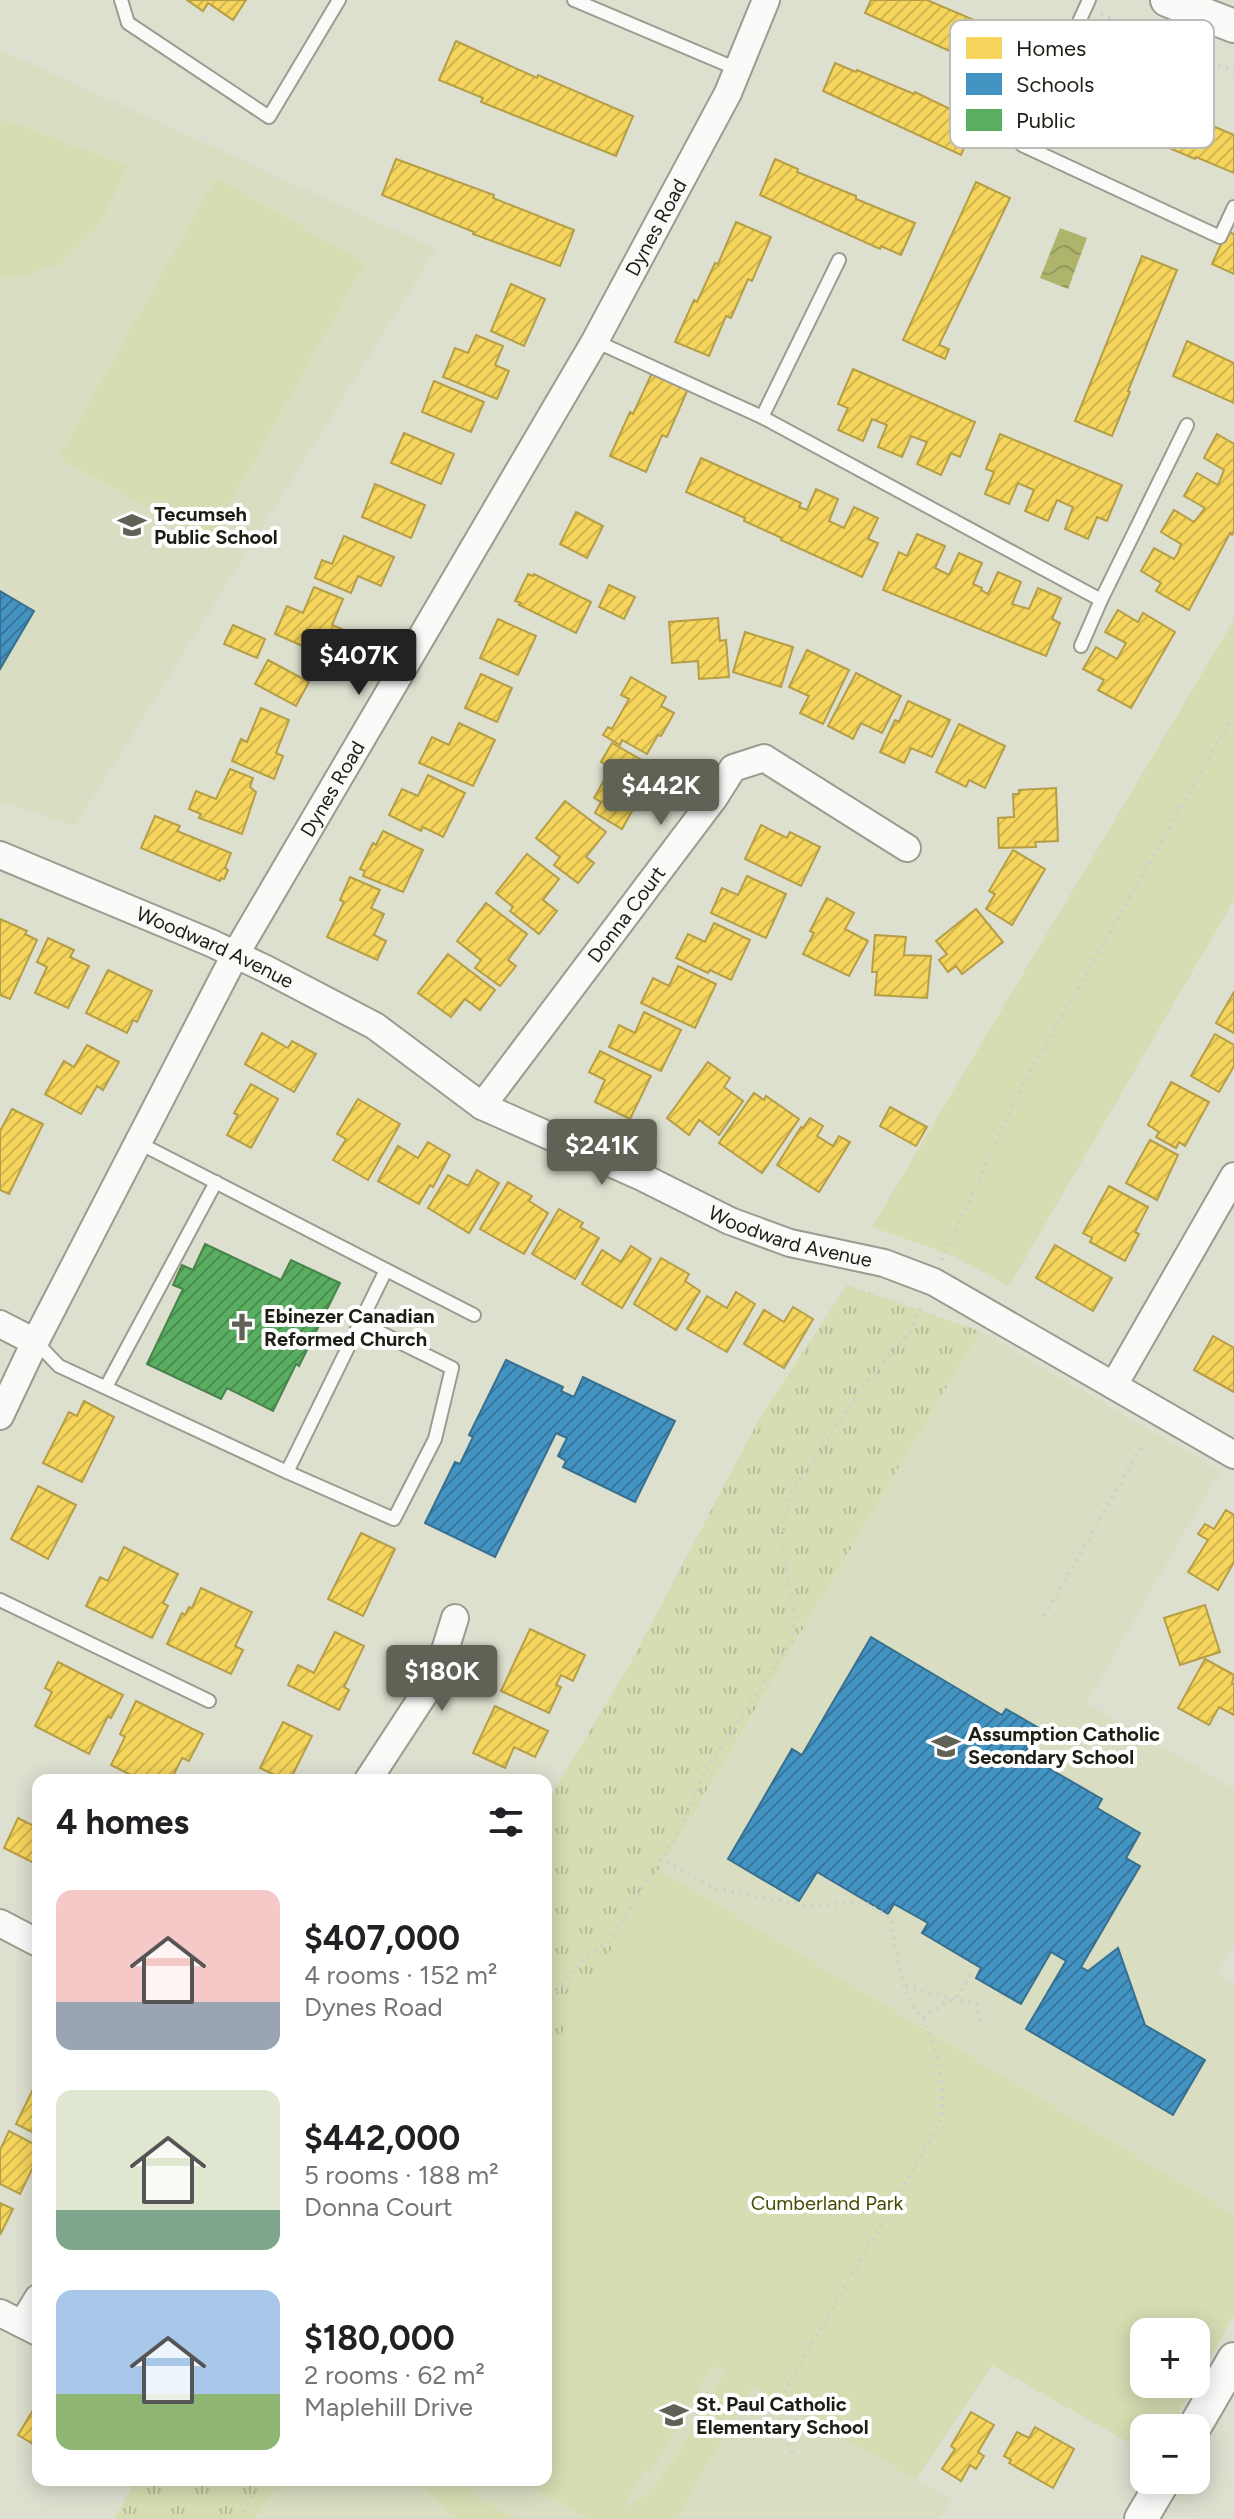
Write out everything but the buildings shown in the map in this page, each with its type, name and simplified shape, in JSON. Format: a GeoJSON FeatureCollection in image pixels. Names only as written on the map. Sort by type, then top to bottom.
{"type":"FeatureCollection","features":[{"type":"Feature","properties":{"kind":"street","name":"Dynes Road"},"geometry":{"type":"LineString","coordinates":[[0,1416],[35,1342],[235,955],[595,341],[728,93],[766,0]]}},
{"type":"Feature","properties":{"kind":"street"},"geometry":{"type":"LineString","coordinates":[[1167,0],[1234,26]]}},
{"type":"Feature","properties":{"kind":"street","name":"Donna Court"},"geometry":{"type":"LineString","coordinates":[[482,1106],[714,798],[733,768],[764,758],[907,848]]}},
{"type":"Feature","properties":{"kind":"street","name":"Woodward Avenue"},"geometry":{"type":"LineString","coordinates":[[0,855],[235,955],[375,1026],[482,1106],[642,1177],[730,1221],[790,1243],[884,1263],[934,1282],[1234,1455]]}},
{"type":"Feature","properties":{"kind":"street"},"geometry":{"type":"LineString","coordinates":[[1114,1385],[1234,1176]]}},
{"type":"Feature","properties":{"kind":"street"},"geometry":{"type":"LineString","coordinates":[[0,1324],[35,1342]]}},
{"type":"Feature","properties":{"kind":"street"},"geometry":{"type":"LineString","coordinates":[[372,1774],[438,1673],[455,1618]]}},
{"type":"Feature","properties":{"kind":"street"},"geometry":{"type":"LineString","coordinates":[[0,1923],[32,1940]]}},
{"type":"Feature","properties":{"kind":"street"},"geometry":{"type":"LineString","coordinates":[[20,2323],[32,2306]]}},
{"type":"Feature","properties":{"kind":"street"},"geometry":{"type":"LineString","coordinates":[[1202,2414],[1234,2359]]}},
{"type":"Feature","properties":{"kind":"street"},"geometry":{"type":"LineString","coordinates":[[1141,2519],[1156,2494]]}},
{"type":"Feature","properties":{"kind":"lane"},"geometry":{"type":"LineString","coordinates":[[121,0],[128,23],[269,117],[339,0]]}},
{"type":"Feature","properties":{"kind":"lane"},"geometry":{"type":"LineString","coordinates":[[574,0],[737,69]]}},
{"type":"Feature","properties":{"kind":"lane"},"geometry":{"type":"LineString","coordinates":[[1028,148],[1220,237],[1234,207]]}},
{"type":"Feature","properties":{"kind":"lane"},"geometry":{"type":"LineString","coordinates":[[762,417],[839,260]]}},
{"type":"Feature","properties":{"kind":"lane"},"geometry":{"type":"LineString","coordinates":[[595,341],[762,417],[1101,600]]}},
{"type":"Feature","properties":{"kind":"lane"},"geometry":{"type":"LineString","coordinates":[[1081,646],[1187,425]]}},
{"type":"Feature","properties":{"kind":"lane"},"geometry":{"type":"LineString","coordinates":[[139,1143],[474,1315]]}},
{"type":"Feature","properties":{"kind":"lane"},"geometry":{"type":"LineString","coordinates":[[106,1387],[216,1182]]}},
{"type":"Feature","properties":{"kind":"lane"},"geometry":{"type":"LineString","coordinates":[[287,1472],[386,1270]]}},
{"type":"Feature","properties":{"kind":"lane"},"geometry":{"type":"LineString","coordinates":[[35,1342],[59,1366],[394,1519],[435,1439],[452,1368],[359,1322]]}},
{"type":"Feature","properties":{"kind":"lane"},"geometry":{"type":"LineString","coordinates":[[0,1600],[209,1701]]}},
{"type":"Feature","properties":{"kind":"path"},"geometry":{"type":"LineString","coordinates":[[1088,4],[1122,20]]}},
{"type":"Feature","properties":{"kind":"path"},"geometry":{"type":"LineString","coordinates":[[1214,63],[1234,72]]}},
{"type":"Feature","properties":{"kind":"path"},"geometry":{"type":"LineString","coordinates":[[552,1997],[584,1959],[610,1940],[681,1827],[705,1772],[791,1642],[795,1620],[783,1548],[785,1514],[792,1491],[863,1387],[910,1332],[1019,1092],[1234,714]]}},
{"type":"Feature","properties":{"kind":"path"},"geometry":{"type":"LineString","coordinates":[[1044,1616],[1143,1444]]}},
{"type":"Feature","properties":{"kind":"path"},"geometry":{"type":"LineString","coordinates":[[660,1858],[713,1888],[803,1905],[865,1903],[891,1918],[904,1987],[922,2019],[936,2056],[943,2089],[940,2123],[780,2399],[780,2419],[793,2455]]}},
{"type":"Feature","properties":{"kind":"path"},"geometry":{"type":"LineString","coordinates":[[922,2019],[956,1998],[972,1972]]}},
{"type":"Feature","properties":{"kind":"path"},"geometry":{"type":"LineString","coordinates":[[904,1987],[977,2004],[980,2024]]}},
{"type":"Feature","properties":{"kind":"path"},"geometry":{"type":"LineString","coordinates":[[240,2519],[259,2486]]}},
{"type":"Feature","properties":{"kind":"shaded area","name":"Tecumseh Public School"},"geometry":{"type":"Polygon","coordinates":[[[0,50],[436,249],[75,826],[0,801],[0,50]]]}},
{"type":"Feature","properties":{"kind":"shaded area","name":"Assumption Catholic Secondary School"},"geometry":{"type":"Polygon","coordinates":[[[980,1331],[1220,1471],[1086,1703],[1234,1789],[1234,1944],[1217,1974],[1234,1984],[1234,2215],[658,1869],[980,1331]]]}},
{"type":"Feature","properties":{"kind":"shaded area","name":"St. Paul Catholic Elementary School"},"geometry":{"type":"Polygon","coordinates":[[[552,2262],[721,2369],[951,2498],[940,2519],[253,2519],[278,2486],[552,2486],[552,2262]]]}},
{"type":"Feature","properties":{"kind":"green space"},"geometry":{"type":"Polygon","coordinates":[[[0,118],[128,166],[99,226],[61,263],[21,277],[0,278],[0,118]]]}},
{"type":"Feature","properties":{"kind":"green space"},"geometry":{"type":"Polygon","coordinates":[[[216,178],[365,263],[208,542],[59,457],[216,178]]]}},
{"type":"Feature","properties":{"kind":"green space"},"geometry":{"type":"Polygon","coordinates":[[[1234,620],[1234,900],[1009,1286],[954,1256],[872,1227],[1234,620]]]}},
{"type":"Feature","properties":{"kind":"green space"},"geometry":{"type":"Polygon","coordinates":[[[847,1285],[980,1331],[552,2050],[552,1794],[629,1666],[762,1414],[847,1285]]]}},
{"type":"Feature","properties":{"kind":"green space","name":"Cumberland Park"},"geometry":{"type":"Polygon","coordinates":[[[658,1869],[1234,2215],[1234,2315],[1210,2357],[1210,2318],[1130,2318],[1130,2398],[1187,2398],[1178,2414],[1130,2414],[1130,2443],[992,2365],[916,2479],[752,2387],[676,2519],[590,2519],[531,2486],[552,2486],[552,2050],[658,1869]],[[714,2365],[650,2473],[645,2470],[623,2509],[654,2486],[682,2449],[725,2372],[714,2365]]]}},
{"type":"Feature","properties":{"kind":"green space"},"geometry":{"type":"Polygon","coordinates":[[[133,2486],[278,2486],[253,2519],[114,2519],[133,2486]]]}},
{"type":"Feature","properties":{"kind":"green space"},"geometry":{"type":"Polygon","coordinates":[[[425,2486],[466,2486],[477,2498],[516,2519],[458,2519],[425,2486]]]}},
{"type":"Feature","properties":{"kind":"water"},"geometry":{"type":"Polygon","coordinates":[[[1060,228],[1087,238],[1068,289],[1040,278],[1060,228]]]}},
{"type":"Feature","properties":{"kind":"place","name":"Tecumseh Public School"},"geometry":{"type":"Point","coordinates":[132,525]}},
{"type":"Feature","properties":{"kind":"place","name":"Ebinezer Canadian Reformed Church"},"geometry":{"type":"Point","coordinates":[242,1327]}},
{"type":"Feature","properties":{"kind":"place","name":"Assumption Catholic Secondary School"},"geometry":{"type":"Point","coordinates":[946,1746]}},
{"type":"Feature","properties":{"kind":"place","name":"St. Paul Catholic Elementary School"},"geometry":{"type":"Point","coordinates":[674,2415]}}]}
